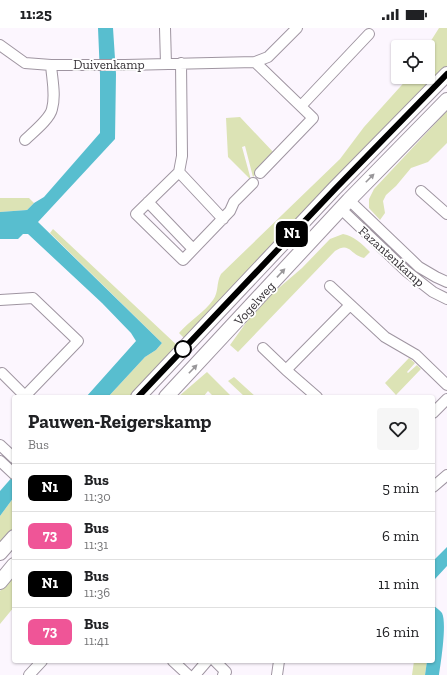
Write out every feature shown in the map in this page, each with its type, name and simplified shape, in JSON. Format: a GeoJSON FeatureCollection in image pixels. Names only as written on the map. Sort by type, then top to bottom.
{"type":"FeatureCollection","features":[{"type":"Feature","properties":{"kind":"street"},"geometry":{"type":"LineString","coordinates":[[165,28],[166,64]]}},
{"type":"Feature","properties":{"kind":"street","name":"Duivenkamp"},"geometry":{"type":"LineString","coordinates":[[0,46],[25,63],[51,65],[95,66],[255,62],[268,57],[297,28]]}},
{"type":"Feature","properties":{"kind":"street"},"geometry":{"type":"LineString","coordinates":[[301,106],[370,34]]}},
{"type":"Feature","properties":{"kind":"street"},"geometry":{"type":"LineString","coordinates":[[255,62],[313,118],[260,174]]}},
{"type":"Feature","properties":{"kind":"street"},"geometry":{"type":"LineString","coordinates":[[181,63],[182,156],[179,172],[136,214],[183,260],[230,211],[234,202],[253,183]]}},
{"type":"Feature","properties":{"kind":"street"},"geometry":{"type":"LineString","coordinates":[[25,140],[42,123],[52,110],[53,90],[51,65]]}},
{"type":"Feature","properties":{"kind":"street","name":"Vogelweg"},"geometry":{"type":"LineString","coordinates":[[140,395],[332,192],[447,74]]}},
{"type":"Feature","properties":{"kind":"street","name":"Vogelweg"},"geometry":{"type":"LineString","coordinates":[[168,395],[345,204],[447,100]]}},
{"type":"Feature","properties":{"kind":"street"},"geometry":{"type":"LineString","coordinates":[[179,172],[223,218]]}},
{"type":"Feature","properties":{"kind":"street"},"geometry":{"type":"LineString","coordinates":[[421,191],[447,214]]}},
{"type":"Feature","properties":{"kind":"street"},"geometry":{"type":"LineString","coordinates":[[332,192],[345,204]]}},
{"type":"Feature","properties":{"kind":"street"},"geometry":{"type":"LineString","coordinates":[[148,202],[193,249]]}},
{"type":"Feature","properties":{"kind":"street","name":"Fazantenkamp"},"geometry":{"type":"LineString","coordinates":[[345,204],[419,267],[447,282]]}},
{"type":"Feature","properties":{"kind":"street","name":"Fazantenkamp"},"geometry":{"type":"LineString","coordinates":[[345,204],[406,272],[433,292],[447,299]]}},
{"type":"Feature","properties":{"kind":"street"},"geometry":{"type":"LineString","coordinates":[[330,286],[385,337],[416,356],[447,385]]}},
{"type":"Feature","properties":{"kind":"street"},"geometry":{"type":"LineString","coordinates":[[0,300],[32,298],[78,341],[26,395]]}},
{"type":"Feature","properties":{"kind":"street"},"geometry":{"type":"LineString","coordinates":[[286,370],[350,305]]}},
{"type":"Feature","properties":{"kind":"street"},"geometry":{"type":"LineString","coordinates":[[264,348],[315,395]]}},
{"type":"Feature","properties":{"kind":"street"},"geometry":{"type":"LineString","coordinates":[[2,373],[24,395]]}},
{"type":"Feature","properties":{"kind":"street"},"geometry":{"type":"LineString","coordinates":[[435,411],[447,399]]}},
{"type":"Feature","properties":{"kind":"street"},"geometry":{"type":"LineString","coordinates":[[0,445],[12,456]]}},
{"type":"Feature","properties":{"kind":"street"},"geometry":{"type":"LineString","coordinates":[[435,485],[447,475]]}},
{"type":"Feature","properties":{"kind":"street"},"geometry":{"type":"LineString","coordinates":[[0,553],[12,539]]}},
{"type":"Feature","properties":{"kind":"street"},"geometry":{"type":"LineString","coordinates":[[0,582],[12,567]]}},
{"type":"Feature","properties":{"kind":"street"},"geometry":{"type":"LineString","coordinates":[[31,674],[40,663]]}},
{"type":"Feature","properties":{"kind":"street"},"geometry":{"type":"LineString","coordinates":[[175,663],[188,675]]}},
{"type":"Feature","properties":{"kind":"street"},"geometry":{"type":"LineString","coordinates":[[195,675],[205,663]]}},
{"type":"Feature","properties":{"kind":"street"},"geometry":{"type":"LineString","coordinates":[[217,663],[226,672],[222,675]]}},
{"type":"Feature","properties":{"kind":"street"},"geometry":{"type":"LineString","coordinates":[[277,675],[279,663]]}},
{"type":"Feature","properties":{"kind":"green space"},"geometry":{"type":"Polygon","coordinates":[[[439,28],[447,28],[447,66],[435,79],[435,40],[431,40],[439,28]]]}},
{"type":"Feature","properties":{"kind":"green space"},"geometry":{"type":"Polygon","coordinates":[[[403,84],[430,84],[187,341],[179,333],[187,324],[206,309],[213,300],[221,274],[340,159],[364,127],[403,84]]]}},
{"type":"Feature","properties":{"kind":"green space"},"geometry":{"type":"Polygon","coordinates":[[[447,111],[447,143],[428,162],[411,168],[396,186],[386,195],[383,201],[385,213],[380,220],[369,208],[369,199],[374,189],[447,111]]]}},
{"type":"Feature","properties":{"kind":"green space"},"geometry":{"type":"Polygon","coordinates":[[[240,117],[275,154],[253,177],[245,146],[242,147],[251,180],[228,157],[226,118],[240,117]]]}},
{"type":"Feature","properties":{"kind":"green space"},"geometry":{"type":"Polygon","coordinates":[[[0,198],[29,198],[34,203],[27,210],[0,212],[0,198]]]}},
{"type":"Feature","properties":{"kind":"green space"},"geometry":{"type":"Polygon","coordinates":[[[53,229],[180,348],[133,395],[110,395],[145,357],[156,350],[162,343],[50,233],[53,229]]]}},
{"type":"Feature","properties":{"kind":"green space"},"geometry":{"type":"Polygon","coordinates":[[[343,234],[354,238],[370,252],[364,258],[344,247],[335,251],[238,352],[230,345],[248,320],[274,292],[302,268],[330,239],[343,234]]]}},
{"type":"Feature","properties":{"kind":"green space"},"geometry":{"type":"Polygon","coordinates":[[[409,358],[415,363],[407,372],[408,373],[417,365],[421,369],[396,395],[385,383],[409,358]]]}},
{"type":"Feature","properties":{"kind":"green space"},"geometry":{"type":"Polygon","coordinates":[[[207,372],[230,395],[212,395],[208,391],[205,395],[180,395],[207,372]]]}},
{"type":"Feature","properties":{"kind":"green space"},"geometry":{"type":"Polygon","coordinates":[[[234,377],[254,395],[243,395],[228,381],[234,377]]]}},
{"type":"Feature","properties":{"kind":"green space"},"geometry":{"type":"Polygon","coordinates":[[[12,500],[12,531],[0,546],[0,516],[12,500]]]}},
{"type":"Feature","properties":{"kind":"green space"},"geometry":{"type":"Polygon","coordinates":[[[12,576],[12,609],[0,624],[0,591],[12,576]]]}},
{"type":"Feature","properties":{"kind":"green space"},"geometry":{"type":"Polygon","coordinates":[[[414,663],[427,663],[425,675],[412,675],[414,663]]]}},
{"type":"Feature","properties":{"kind":"water"},"geometry":{"type":"Polygon","coordinates":[[[98,28],[113,28],[116,74],[115,139],[38,222],[162,343],[156,350],[145,357],[110,395],[88,395],[136,341],[131,333],[102,303],[28,234],[23,234],[18,239],[0,239],[0,212],[27,210],[34,203],[44,197],[100,133],[98,28]]]}},
{"type":"Feature","properties":{"kind":"water"},"geometry":{"type":"Polygon","coordinates":[[[12,477],[12,500],[0,516],[0,491],[12,477]]]}},
{"type":"Feature","properties":{"kind":"water"},"geometry":{"type":"Polygon","coordinates":[[[447,547],[447,566],[435,579],[435,559],[447,547]]]}},
{"type":"Feature","properties":{"kind":"water"},"geometry":{"type":"Polygon","coordinates":[[[435,607],[442,613],[444,625],[439,675],[425,675],[427,663],[435,663],[435,607]]]}},
{"type":"Feature","properties":{"kind":"bus line","name":"N1"},"geometry":{"type":"LineString","coordinates":[[140,395],[336,188],[447,74]]}}]}
